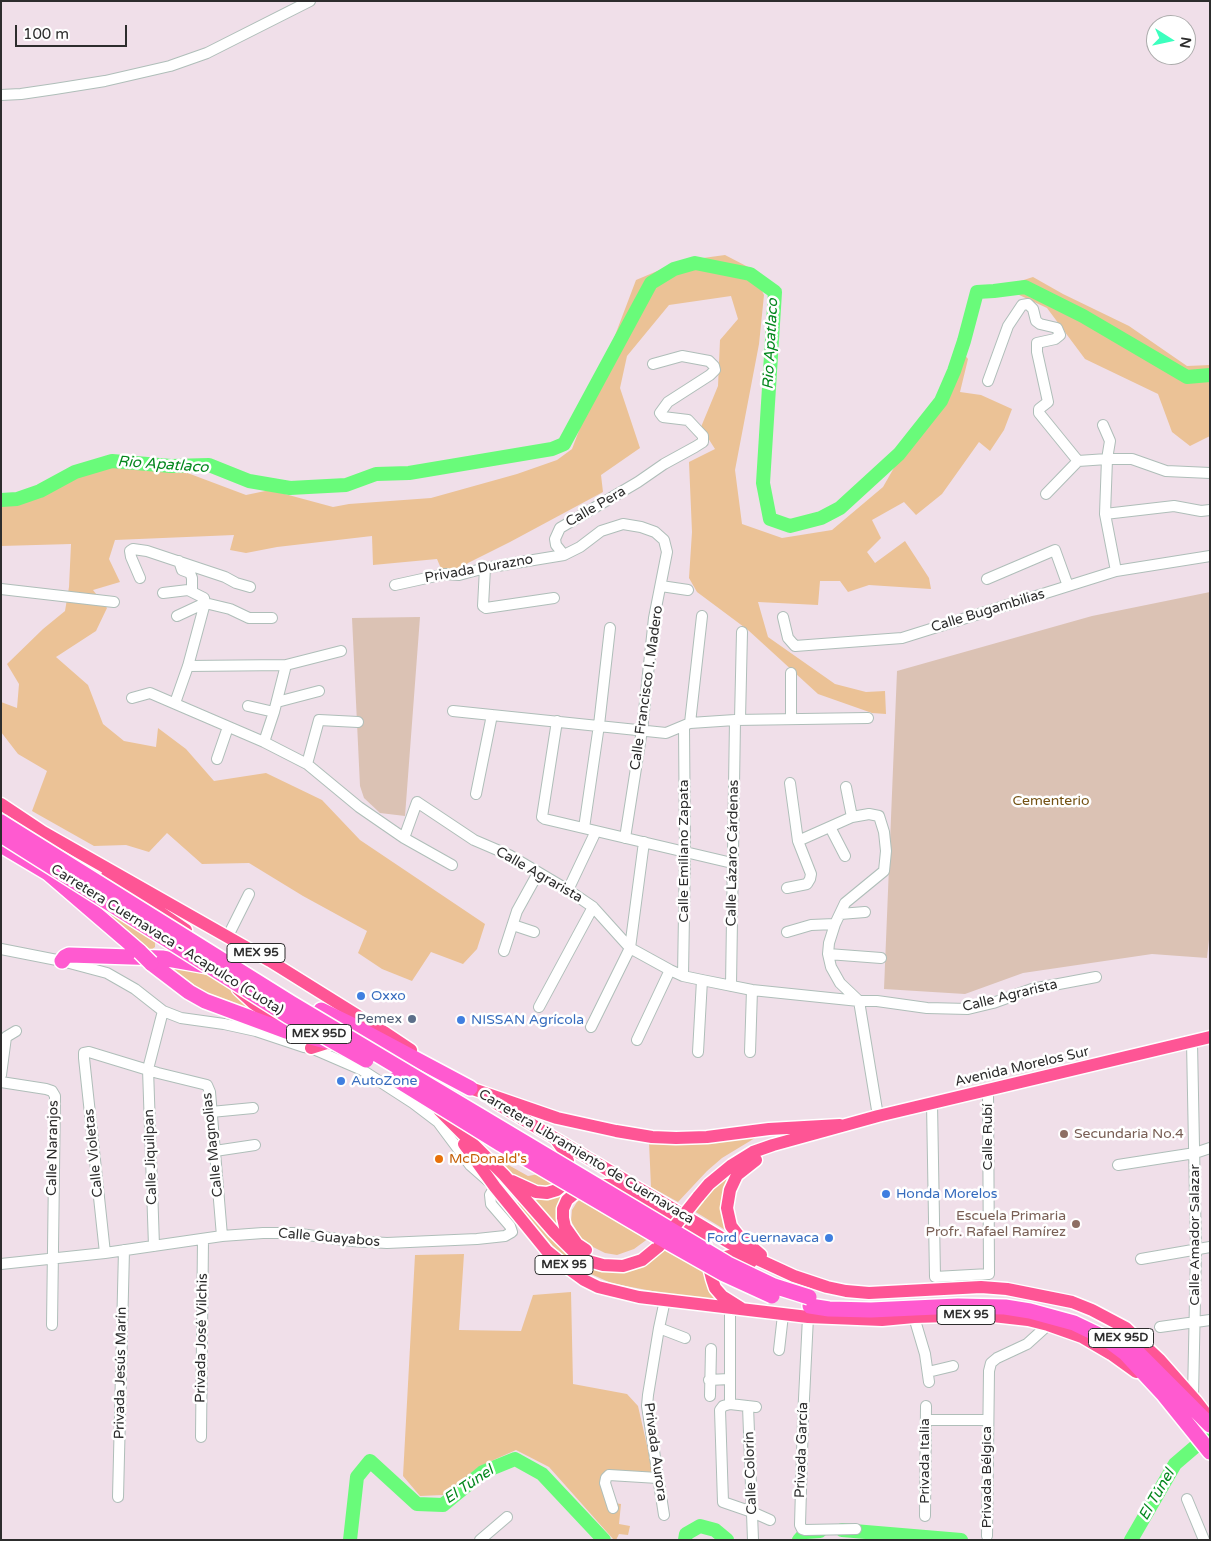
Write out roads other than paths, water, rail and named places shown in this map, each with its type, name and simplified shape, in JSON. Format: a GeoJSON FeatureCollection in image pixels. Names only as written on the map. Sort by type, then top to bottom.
{"type":"FeatureCollection","features":[{"type":"Feature","properties":{"kind":"highway"},"geometry":{"type":"LineString","coordinates":[[1,815],[46,844],[115,903],[166,939],[215,968],[162,958],[69,954],[62,961]]}},
{"type":"Feature","properties":{"kind":"highway","name":"Carretera Cuernavaca - Acapulco (Cuota)"},"geometry":{"type":"LineString","coordinates":[[1,822],[291,1003],[728,1264],[774,1286],[796,1294],[854,1306],[890,1310],[982,1305],[1013,1308],[1054,1317],[1087,1329],[1113,1344],[1135,1363],[1164,1395]]}},
{"type":"Feature","properties":{"kind":"highway","name":"Carretera Cuernavaca - Acapulco (Cuota)"},"geometry":{"type":"LineString","coordinates":[[1,836],[288,1016],[377,1067],[501,1144],[744,1284],[790,1301],[829,1309],[890,1302],[983,1296],[1008,1297],[1070,1311],[1122,1338],[1153,1366],[1210,1426]]}},
{"type":"Feature","properties":{"kind":"highway"},"geometry":{"type":"LineString","coordinates":[[1,845],[48,874],[151,963],[189,992],[205,1001],[286,1031],[330,1042]]}},
{"type":"Feature","properties":{"kind":"highway"},"geometry":{"type":"LineString","coordinates":[[321,1010],[470,1088]]}},
{"type":"Feature","properties":{"kind":"highway","name":"Carretera Libramiento de Cuernavaca"},"geometry":{"type":"LineString","coordinates":[[1164,1395],[1191,1406],[1210,1452]]}},
{"type":"Feature","properties":{"kind":"main road","name":"MEX 95"},"geometry":{"type":"LineString","coordinates":[[1,804],[189,932],[252,1003],[276,1017],[330,1042],[391,1067],[419,1088],[504,1175],[554,1232],[585,1260],[603,1265],[623,1266],[642,1260],[656,1244]]}},
{"type":"Feature","properties":{"kind":"main road","name":"MEX 95"},"geometry":{"type":"LineString","coordinates":[[36,828],[228,936],[336,1001],[470,1088],[557,1118],[652,1137],[707,1137],[769,1129],[840,1125]]}},
{"type":"Feature","properties":{"kind":"main road","name":"Avenida Morelos Sur"},"geometry":{"type":"LineString","coordinates":[[840,1125],[1210,1038]]}},
{"type":"Feature","properties":{"kind":"main road"},"geometry":{"type":"LineString","coordinates":[[311,1048],[330,1042]]}},
{"type":"Feature","properties":{"kind":"main road","name":"Carretera Libramiento de Cuernavaca"},"geometry":{"type":"LineString","coordinates":[[470,1088],[754,1258],[794,1276],[827,1287],[869,1293],[981,1287],[1007,1289],[1072,1302],[1109,1318],[1126,1328],[1159,1359],[1191,1406],[1210,1419]]}},
{"type":"Feature","properties":{"kind":"main road","name":"Carretera Libramiento de Cuernavaca"},"geometry":{"type":"LineString","coordinates":[[444,1115],[495,1187],[547,1251],[568,1270],[584,1280],[613,1292],[730,1309],[808,1317],[882,1320],[984,1315],[1028,1320],[1082,1337],[1112,1354],[1164,1395]]}},
{"type":"Feature","properties":{"kind":"main road","name":"MEX 95"},"geometry":{"type":"LineString","coordinates":[[695,1195],[749,1155],[773,1145],[810,1136],[840,1125]]}},
{"type":"Feature","properties":{"kind":"main road"},"geometry":{"type":"LineString","coordinates":[[747,1311],[722,1296],[715,1288],[706,1255],[706,1247],[699,1234],[630,1194],[610,1186],[591,1185],[580,1189],[567,1200],[563,1209],[565,1226],[577,1244],[597,1257],[616,1260],[624,1258],[656,1244],[695,1195],[714,1170],[748,1146],[795,1128]]}},
{"type":"Feature","properties":{"kind":"main road"},"geometry":{"type":"LineString","coordinates":[[776,1268],[738,1235],[731,1226],[727,1208],[730,1190],[736,1174],[752,1162],[770,1152],[810,1136]]}},
{"type":"Feature","properties":{"kind":"main road"},"geometry":{"type":"LineString","coordinates":[[504,1175],[525,1188],[536,1192],[547,1193],[557,1190],[563,1185],[569,1169],[564,1150],[554,1137]]}},
{"type":"Feature","properties":{"kind":"main road"},"geometry":{"type":"LineString","coordinates":[[712,1279],[716,1264],[722,1258],[729,1256],[794,1276]]}},
{"type":"Feature","properties":{"kind":"street"},"geometry":{"type":"LineString","coordinates":[[1,94],[21,94],[89,84],[170,66],[207,54],[310,1]]}},
{"type":"Feature","properties":{"kind":"street"},"geometry":{"type":"LineString","coordinates":[[988,381],[1008,326],[1022,305],[1028,304],[1033,310],[1036,321],[1040,324],[1057,328],[1060,335],[1055,339],[1038,343],[1037,352],[1048,402],[1039,409],[1039,413],[1078,461]]}},
{"type":"Feature","properties":{"kind":"street","name":"Calle Pera"},"geometry":{"type":"LineString","coordinates":[[653,364],[682,356],[710,361],[714,366],[716,370],[668,402],[660,413],[663,417],[688,420],[703,436],[703,442],[560,528],[556,545],[564,555],[580,548],[600,531],[623,524],[655,532],[664,540]]}},
{"type":"Feature","properties":{"kind":"street"},"geometry":{"type":"LineString","coordinates":[[1103,425],[1110,441],[1107,459],[1105,514],[1116,571]]}},
{"type":"Feature","properties":{"kind":"street"},"geometry":{"type":"LineString","coordinates":[[1048,492],[1078,461],[1132,459],[1166,471],[1210,473]]}},
{"type":"Feature","properties":{"kind":"street"},"geometry":{"type":"LineString","coordinates":[[1105,514],[1174,506],[1201,511],[1210,510]]}},
{"type":"Feature","properties":{"kind":"street","name":"Calle Francisco I. Madero"},"geometry":{"type":"LineString","coordinates":[[626,838],[642,730],[654,618],[662,586],[667,552],[664,540]]}},
{"type":"Feature","properties":{"kind":"street"},"geometry":{"type":"LineString","coordinates":[[140,578],[131,557],[130,551],[133,549],[147,550],[225,576],[236,583],[250,587]]}},
{"type":"Feature","properties":{"kind":"street"},"geometry":{"type":"LineString","coordinates":[[987,578],[1055,550],[1068,586]]}},
{"type":"Feature","properties":{"kind":"street","name":"Privada Durazno"},"geometry":{"type":"LineString","coordinates":[[395,585],[444,574],[459,575],[484,568],[564,555]]}},
{"type":"Feature","properties":{"kind":"street","name":"Calle Bugambilias"},"geometry":{"type":"LineString","coordinates":[[783,618],[788,638],[795,646],[902,638],[1116,571],[1210,556]]}},
{"type":"Feature","properties":{"kind":"street"},"geometry":{"type":"LineString","coordinates":[[179,561],[182,570],[190,573],[192,592]]}},
{"type":"Feature","properties":{"kind":"street"},"geometry":{"type":"LineString","coordinates":[[484,568],[483,606],[486,608],[554,598]]}},
{"type":"Feature","properties":{"kind":"street"},"geometry":{"type":"LineString","coordinates":[[662,586],[688,590]]}},
{"type":"Feature","properties":{"kind":"street"},"geometry":{"type":"LineString","coordinates":[[1,589],[114,602]]}},
{"type":"Feature","properties":{"kind":"street"},"geometry":{"type":"LineString","coordinates":[[163,593],[188,590],[205,600],[249,618],[272,618]]}},
{"type":"Feature","properties":{"kind":"street"},"geometry":{"type":"LineString","coordinates":[[177,616],[205,600]]}},
{"type":"Feature","properties":{"kind":"street"},"geometry":{"type":"LineString","coordinates":[[175,703],[188,666],[205,600]]}},
{"type":"Feature","properties":{"kind":"street","name":"Calle Emiliano Zapata"},"geometry":{"type":"LineString","coordinates":[[683,976],[687,725],[702,616]]}},
{"type":"Feature","properties":{"kind":"street"},"geometry":{"type":"LineString","coordinates":[[584,828],[599,726],[610,628]]}},
{"type":"Feature","properties":{"kind":"street","name":"Calle Lázaro Cárdenas"},"geometry":{"type":"LineString","coordinates":[[731,986],[732,863],[742,632]]}},
{"type":"Feature","properties":{"kind":"street"},"geometry":{"type":"LineString","coordinates":[[188,666],[286,665],[341,651]]}},
{"type":"Feature","properties":{"kind":"street"},"geometry":{"type":"LineString","coordinates":[[264,742],[277,702],[286,665]]}},
{"type":"Feature","properties":{"kind":"street"},"geometry":{"type":"LineString","coordinates":[[791,674],[791,720]]}},
{"type":"Feature","properties":{"kind":"street"},"geometry":{"type":"LineString","coordinates":[[277,702],[319,690]]}},
{"type":"Feature","properties":{"kind":"street"},"geometry":{"type":"LineString","coordinates":[[132,698],[150,693],[264,742],[307,764],[359,807],[404,838],[452,865]]}},
{"type":"Feature","properties":{"kind":"street"},"geometry":{"type":"LineString","coordinates":[[248,706],[274,712]]}},
{"type":"Feature","properties":{"kind":"street"},"geometry":{"type":"LineString","coordinates":[[453,711],[666,733],[687,725],[737,720],[868,718]]}},
{"type":"Feature","properties":{"kind":"street"},"geometry":{"type":"LineString","coordinates":[[476,794],[492,714]]}},
{"type":"Feature","properties":{"kind":"street"},"geometry":{"type":"LineString","coordinates":[[307,764],[319,720],[358,722]]}},
{"type":"Feature","properties":{"kind":"street"},"geometry":{"type":"LineString","coordinates":[[557,721],[542,817],[732,863]]}},
{"type":"Feature","properties":{"kind":"street"},"geometry":{"type":"LineString","coordinates":[[217,759],[228,727]]}},
{"type":"Feature","properties":{"kind":"street"},"geometry":{"type":"LineString","coordinates":[[787,888],[807,884],[811,874],[798,841],[790,783]]}},
{"type":"Feature","properties":{"kind":"street"},"geometry":{"type":"LineString","coordinates":[[846,787],[852,817]]}},
{"type":"Feature","properties":{"kind":"street","name":"Calle Agrarista"},"geometry":{"type":"LineString","coordinates":[[404,838],[417,802],[474,840],[509,855],[593,907],[630,948],[683,976],[731,986],[752,990],[877,1001],[927,1008],[968,1009],[993,1003],[1032,989],[1096,977]]}},
{"type":"Feature","properties":{"kind":"street"},"geometry":{"type":"LineString","coordinates":[[798,841],[852,817],[869,814],[879,816],[884,832],[886,851],[884,870],[845,903],[834,924],[828,954],[830,967],[840,983],[859,1000],[878,1116]]}},
{"type":"Feature","properties":{"kind":"street"},"geometry":{"type":"LineString","coordinates":[[830,827],[845,856]]}},
{"type":"Feature","properties":{"kind":"street"},"geometry":{"type":"LineString","coordinates":[[568,890],[596,831]]}},
{"type":"Feature","properties":{"kind":"street"},"geometry":{"type":"LineString","coordinates":[[591,1027],[630,948],[644,842]]}},
{"type":"Feature","properties":{"kind":"street"},"geometry":{"type":"LineString","coordinates":[[504,951],[517,911],[538,872]]}},
{"type":"Feature","properties":{"kind":"street"},"geometry":{"type":"LineString","coordinates":[[228,936],[248,894]]}},
{"type":"Feature","properties":{"kind":"street"},"geometry":{"type":"LineString","coordinates":[[539,1007],[593,907]]}},
{"type":"Feature","properties":{"kind":"street"},"geometry":{"type":"LineString","coordinates":[[840,914],[865,912]]}},
{"type":"Feature","properties":{"kind":"street"},"geometry":{"type":"LineString","coordinates":[[786,932],[811,925],[834,924]]}},
{"type":"Feature","properties":{"kind":"street"},"geometry":{"type":"LineString","coordinates":[[513,925],[534,932]]}},
{"type":"Feature","properties":{"kind":"street"},"geometry":{"type":"LineString","coordinates":[[1,949],[91,968],[121,980],[163,1011],[181,1018],[256,1031],[311,1048],[362,1070],[438,1122],[470,1165],[495,1187]]}},
{"type":"Feature","properties":{"kind":"street"},"geometry":{"type":"LineString","coordinates":[[828,954],[881,958]]}},
{"type":"Feature","properties":{"kind":"street"},"geometry":{"type":"LineString","coordinates":[[637,1040],[670,970]]}},
{"type":"Feature","properties":{"kind":"street"},"geometry":{"type":"LineString","coordinates":[[698,1052],[702,980]]}},
{"type":"Feature","properties":{"kind":"street"},"geometry":{"type":"LineString","coordinates":[[750,1052],[752,990]]}},
{"type":"Feature","properties":{"kind":"street","name":"Calle Jiquilpan"},"geometry":{"type":"LineString","coordinates":[[154,1246],[148,1069],[163,1011]]}},
{"type":"Feature","properties":{"kind":"street"},"geometry":{"type":"LineString","coordinates":[[1,1075],[6,1038],[16,1031]]}},
{"type":"Feature","properties":{"kind":"street","name":"Calle Amador Salazar"},"geometry":{"type":"LineString","coordinates":[[1191,1406],[1196,1250],[1192,1042]]}},
{"type":"Feature","properties":{"kind":"street","name":"Calle Violetas"},"geometry":{"type":"LineString","coordinates":[[105,1253],[84,1053],[89,1052],[148,1069]]}},
{"type":"Feature","properties":{"kind":"street","name":"Calle Magnolias"},"geometry":{"type":"LineString","coordinates":[[148,1069],[207,1085],[222,1236]]}},
{"type":"Feature","properties":{"kind":"street","name":"Calle Naranjos"},"geometry":{"type":"LineString","coordinates":[[1,1082],[46,1089],[52,1091],[54,1096],[51,1258],[52,1325]]}},
{"type":"Feature","properties":{"kind":"street","name":"Calle Rubí"},"geometry":{"type":"LineString","coordinates":[[932,1103],[935,1277],[989,1274],[988,1090]]}},
{"type":"Feature","properties":{"kind":"street"},"geometry":{"type":"LineString","coordinates":[[211,1112],[253,1108]]}},
{"type":"Feature","properties":{"kind":"street"},"geometry":{"type":"LineString","coordinates":[[214,1151],[255,1145]]}},
{"type":"Feature","properties":{"kind":"street"},"geometry":{"type":"LineString","coordinates":[[1118,1165],[1195,1153],[1210,1148]]}},
{"type":"Feature","properties":{"kind":"street","name":"Calle Guayabos"},"geometry":{"type":"LineString","coordinates":[[1,1264],[105,1253],[222,1236],[293,1233],[352,1241],[387,1243],[505,1236],[512,1232],[510,1226],[491,1204],[490,1195],[495,1187]]}},
{"type":"Feature","properties":{"kind":"street","name":"Privada José Vilchis"},"geometry":{"type":"LineString","coordinates":[[201,1437],[203,1239]]}},
{"type":"Feature","properties":{"kind":"street"},"geometry":{"type":"LineString","coordinates":[[1141,1259],[1210,1248]]}},
{"type":"Feature","properties":{"kind":"street","name":"Privada Jesús Marín"},"geometry":{"type":"LineString","coordinates":[[118,1497],[124,1250]]}},
{"type":"Feature","properties":{"kind":"street","name":"Privada Aurora"},"geometry":{"type":"LineString","coordinates":[[664,1515],[648,1395],[665,1300]]}},
{"type":"Feature","properties":{"kind":"street"},"geometry":{"type":"LineString","coordinates":[[730,1309],[729,1379],[726,1405],[720,1410],[723,1502],[770,1520]]}},
{"type":"Feature","properties":{"kind":"street"},"geometry":{"type":"LineString","coordinates":[[779,1350],[783,1315]]}},
{"type":"Feature","properties":{"kind":"street","name":"Privada García"},"geometry":{"type":"LineString","coordinates":[[808,1317],[802,1419],[800,1525],[805,1530],[856,1529]]}},
{"type":"Feature","properties":{"kind":"street"},"geometry":{"type":"LineString","coordinates":[[914,1317],[921,1336],[929,1377],[953,1366]]}},
{"type":"Feature","properties":{"kind":"street"},"geometry":{"type":"LineString","coordinates":[[1160,1327],[1210,1320]]}},
{"type":"Feature","properties":{"kind":"street"},"geometry":{"type":"LineString","coordinates":[[988,1420],[990,1363],[996,1358],[1027,1344],[1048,1325]]}},
{"type":"Feature","properties":{"kind":"street"},"geometry":{"type":"LineString","coordinates":[[659,1328],[685,1338]]}},
{"type":"Feature","properties":{"kind":"street"},"geometry":{"type":"LineString","coordinates":[[710,1396],[711,1349]]}},
{"type":"Feature","properties":{"kind":"street"},"geometry":{"type":"LineString","coordinates":[[710,1380],[729,1379]]}},
{"type":"Feature","properties":{"kind":"street","name":"Calle Colorín"},"geometry":{"type":"LineString","coordinates":[[726,1405],[752,1407],[753,1540]]}},
{"type":"Feature","properties":{"kind":"street","name":"Privada Italia"},"geometry":{"type":"LineString","coordinates":[[925,1516],[926,1406]]}},
{"type":"Feature","properties":{"kind":"street","name":"Privada Bélgica"},"geometry":{"type":"LineString","coordinates":[[926,1420],[988,1420],[987,1536]]}},
{"type":"Feature","properties":{"kind":"street"},"geometry":{"type":"LineString","coordinates":[[613,1508],[605,1483],[606,1478],[610,1475],[658,1478]]}},
{"type":"Feature","properties":{"kind":"street"},"geometry":{"type":"LineString","coordinates":[[1187,1499],[1204,1540]]}},
{"type":"Feature","properties":{"kind":"street"},"geometry":{"type":"LineString","coordinates":[[480,1540],[492,1536],[507,1518]]}},
{"type":"Feature","properties":{"kind":"waterway","name":"Rio Apatlaco"},"geometry":{"type":"LineString","coordinates":[[1,500],[17,499],[40,491],[75,472],[112,461],[171,466],[209,465],[249,481],[290,488],[346,485],[376,474],[409,473],[552,449],[564,444],[651,283],[674,269],[695,263],[750,274],[775,292],[763,483],[770,519],[790,526],[821,518],[840,508],[899,454],[941,401],[964,341],[977,292],[1025,287],[1083,316],[1187,377],[1210,375]]}},
{"type":"Feature","properties":{"kind":"waterway","name":"El Túnel"},"geometry":{"type":"LineString","coordinates":[[1131,1540],[1175,1464],[1210,1434]]}},
{"type":"Feature","properties":{"kind":"waterway","name":"El Túnel"},"geometry":{"type":"LineString","coordinates":[[350,1540],[357,1477],[370,1461],[417,1504],[443,1505],[483,1472],[515,1459],[542,1474],[604,1540]]}},
{"type":"Feature","properties":{"kind":"waterway","name":"El Túnel"},"geometry":{"type":"LineString","coordinates":[[685,1540],[686,1534],[700,1526],[715,1530],[727,1540]]}},
{"type":"Feature","properties":{"kind":"waterway","name":"El Túnel"},"geometry":{"type":"LineString","coordinates":[[842,1530],[961,1540]]}},
{"type":"Feature","properties":{"kind":"waterway","name":"El Túnel"},"geometry":{"type":"LineString","coordinates":[[799,1540],[806,1532],[820,1531]]}},
{"type":"Feature","properties":{"kind":"place","name":"Oxxo"},"geometry":{"type":"Point","coordinates":[361,996]}},
{"type":"Feature","properties":{"kind":"place","name":"Pemex"},"geometry":{"type":"Point","coordinates":[412,1019]}},
{"type":"Feature","properties":{"kind":"place","name":"NISSAN Agrícola"},"geometry":{"type":"Point","coordinates":[461,1020]}},
{"type":"Feature","properties":{"kind":"place","name":"AutoZone"},"geometry":{"type":"Point","coordinates":[341,1081]}},
{"type":"Feature","properties":{"kind":"place","name":"Secundaria No.4"},"geometry":{"type":"Point","coordinates":[1064,1134]}},
{"type":"Feature","properties":{"kind":"place","name":"McDonald's"},"geometry":{"type":"Point","coordinates":[439,1159]}},
{"type":"Feature","properties":{"kind":"place","name":"Honda Morelos"},"geometry":{"type":"Point","coordinates":[886,1194]}},
{"type":"Feature","properties":{"kind":"place","name":"Escuela Primaria Profr. Rafael Ramírez"},"geometry":{"type":"Point","coordinates":[1076,1224]}},
{"type":"Feature","properties":{"kind":"place","name":"Ford Cuernavaca"},"geometry":{"type":"Point","coordinates":[829,1238]}},
{"type":"Feature","properties":{"kind":"park label","name":"Cementerio"},"geometry":{"type":"Point","coordinates":[1051,801]}}]}
